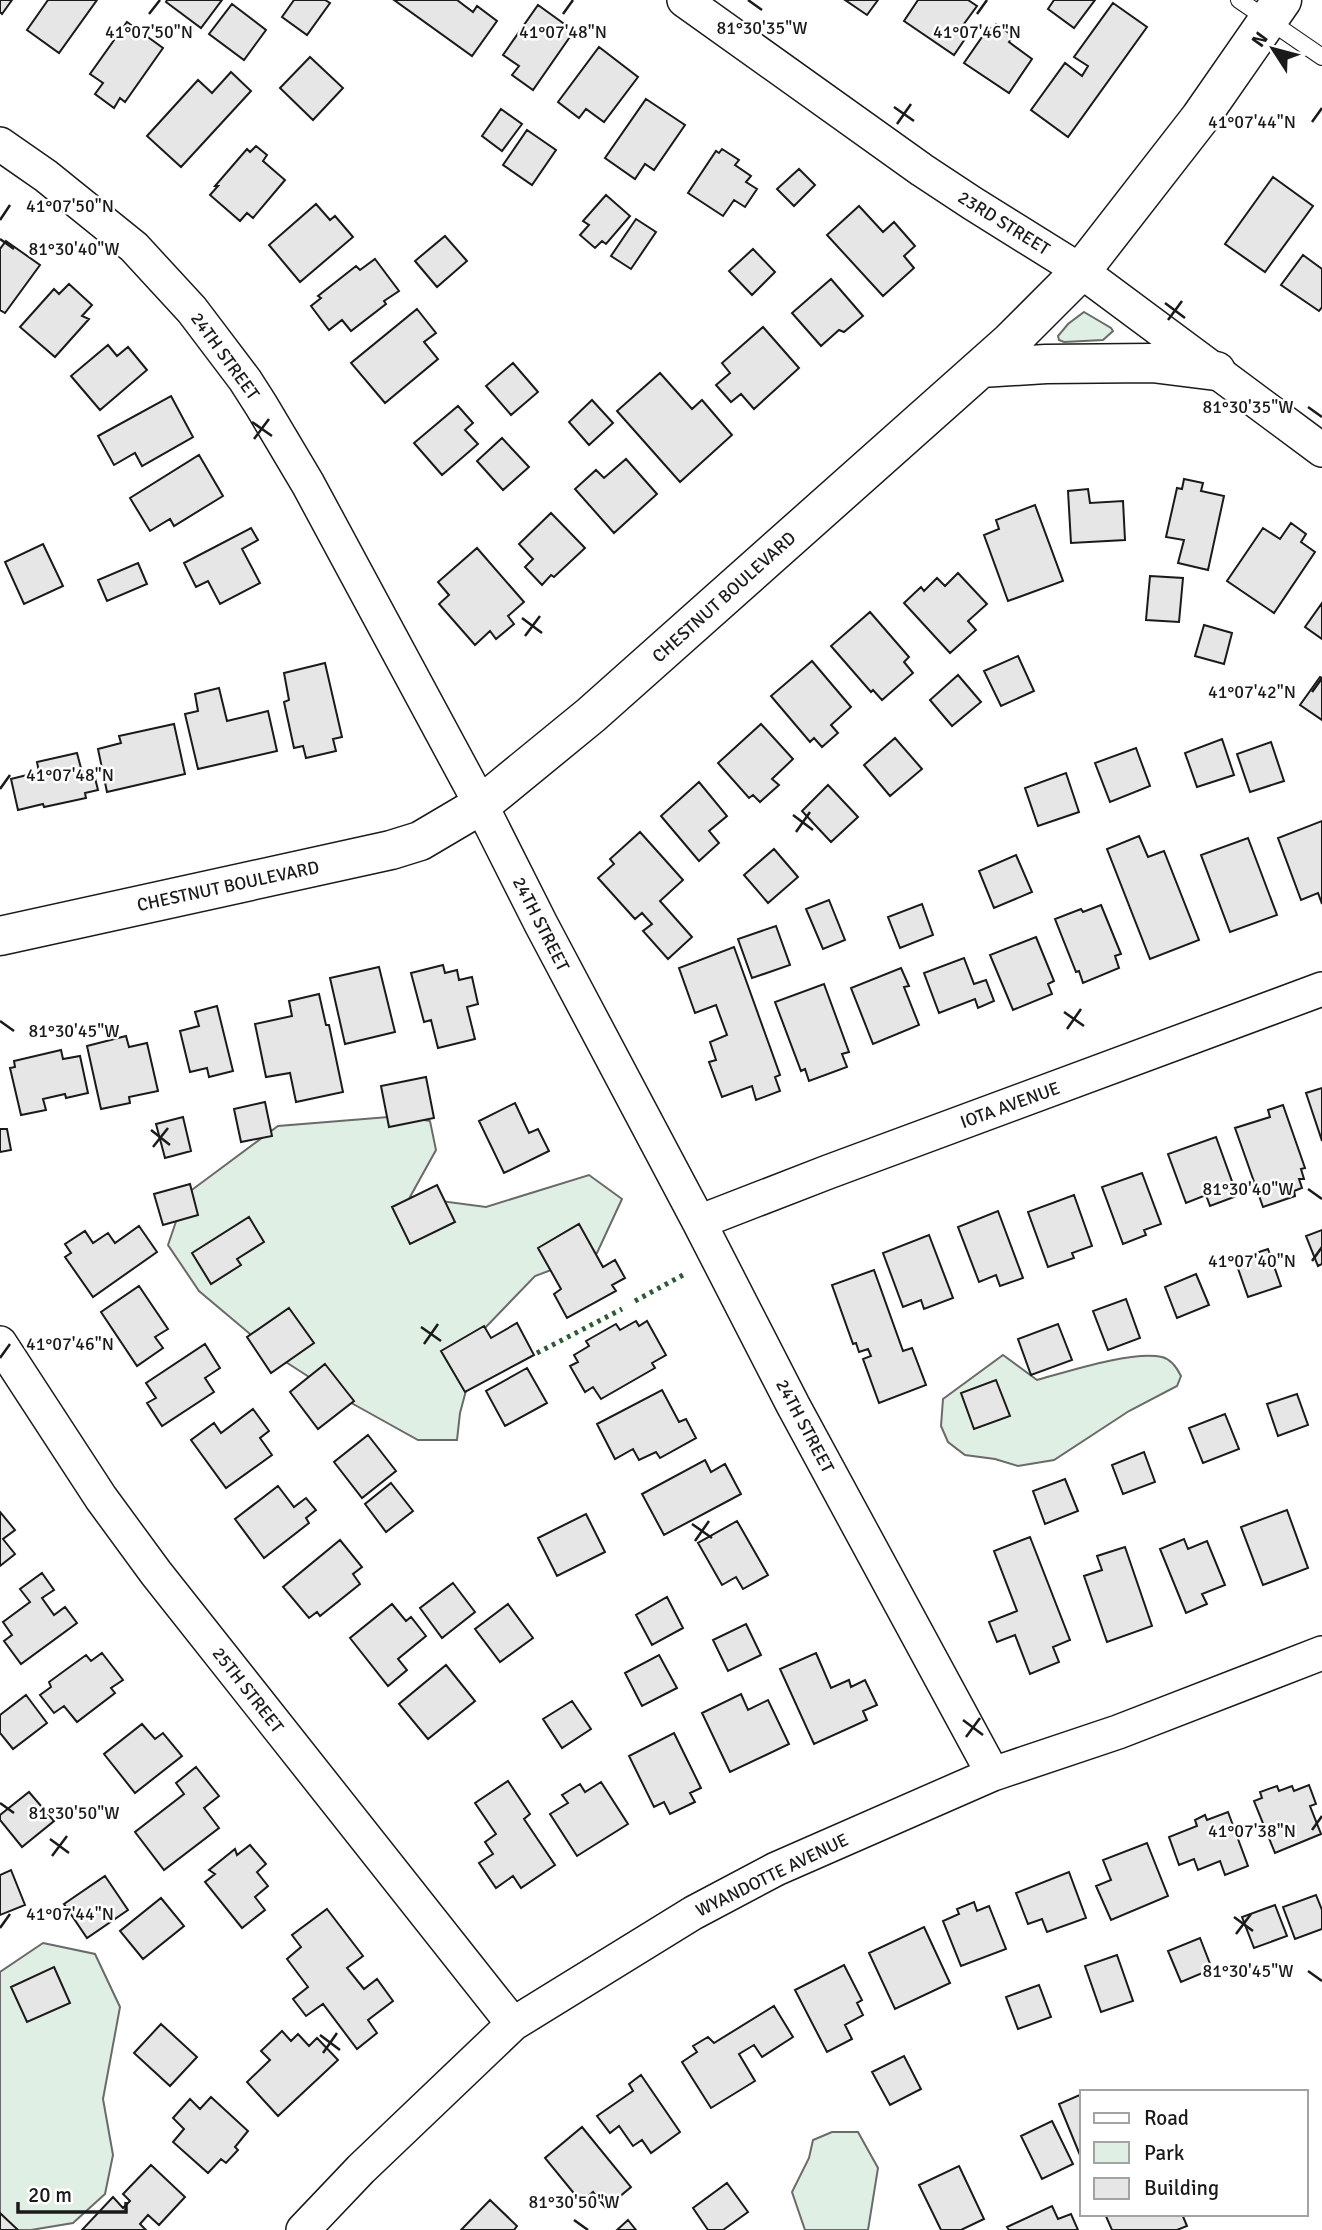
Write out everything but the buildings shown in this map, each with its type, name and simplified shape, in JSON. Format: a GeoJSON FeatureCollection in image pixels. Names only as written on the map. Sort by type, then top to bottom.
{"type":"FeatureCollection","features":[{"type":"Feature","properties":{"kind":"street","name":"23RD STREET"},"geometry":{"type":"LineString","coordinates":[[684,0],[972,204],[1081,271],[1322,450]]}},
{"type":"Feature","properties":{"kind":"street","name":"CHESTNUT BOULEVARD"},"geometry":{"type":"LineString","coordinates":[[0,936],[391,850],[419,841],[481,805],[591,715],[981,368],[1081,271],[1200,118],[1263,7]]}},
{"type":"Feature","properties":{"kind":"street","name":"24TH STREET"},"geometry":{"type":"LineString","coordinates":[[0,144],[46,176],[134,247],[192,310],[245,380],[308,484],[481,805],[793,1405],[993,1774]]}},
{"type":"Feature","properties":{"kind":"street"},"geometry":{"type":"LineString","coordinates":[[981,368],[1152,363],[1216,371]]}},
{"type":"Feature","properties":{"kind":"street","name":"IOTA AVENUE"},"geometry":{"type":"LineString","coordinates":[[699,1222],[1322,989]]}},
{"type":"Feature","properties":{"kind":"street","name":"25TH STREET"},"geometry":{"type":"LineString","coordinates":[[0,1343],[101,1498],[156,1573],[513,2024]]}},
{"type":"Feature","properties":{"kind":"street","name":"WYANDOTTE AVENUE"},"geometry":{"type":"LineString","coordinates":[[303,2230],[361,2169],[513,2024],[693,1913],[776,1869],[993,1774],[1125,1730],[1322,1653]]}},
{"type":"Feature","properties":{"kind":"lane"},"geometry":{"type":"LineString","coordinates":[[1263,7],[1322,57]]}},
{"type":"Feature","properties":{"kind":"green space"},"geometry":{"type":"Polygon","coordinates":[[[1084,312],[1113,331],[1103,340],[1059,340],[1058,336],[1068,324],[1084,312]]]}},
{"type":"Feature","properties":{"kind":"green space"},"geometry":{"type":"Polygon","coordinates":[[[401,1116],[430,1121],[436,1150],[410,1197],[486,1207],[589,1175],[622,1199],[597,1253],[535,1276],[482,1331],[460,1413],[457,1440],[418,1440],[337,1395],[275,1355],[199,1291],[168,1245],[185,1195],[278,1126],[401,1116]]]}},
{"type":"Feature","properties":{"kind":"green space"},"geometry":{"type":"Polygon","coordinates":[[[1003,1355],[1037,1380],[1100,1363],[1150,1356],[1168,1360],[1181,1376],[1177,1386],[1129,1411],[1054,1460],[1018,1466],[995,1459],[965,1455],[948,1442],[941,1426],[943,1399],[1003,1355]]]}},
{"type":"Feature","properties":{"kind":"green space"},"geometry":{"type":"Polygon","coordinates":[[[43,1943],[95,1954],[120,2007],[103,2099],[113,2155],[105,2194],[73,2223],[31,2230],[0,2230],[0,1972],[43,1943]]]}},
{"type":"Feature","properties":{"kind":"green space"},"geometry":{"type":"Polygon","coordinates":[[[832,2132],[858,2132],[878,2168],[868,2230],[805,2230],[792,2192],[809,2158],[813,2140],[832,2132]]]}},
{"type":"Feature","properties":{"kind":"hedge"},"geometry":{"type":"LineString","coordinates":[[635,1301],[683,1275]]}},
{"type":"Feature","properties":{"kind":"hedge"},"geometry":{"type":"LineString","coordinates":[[537,1353],[622,1309]]}}]}
